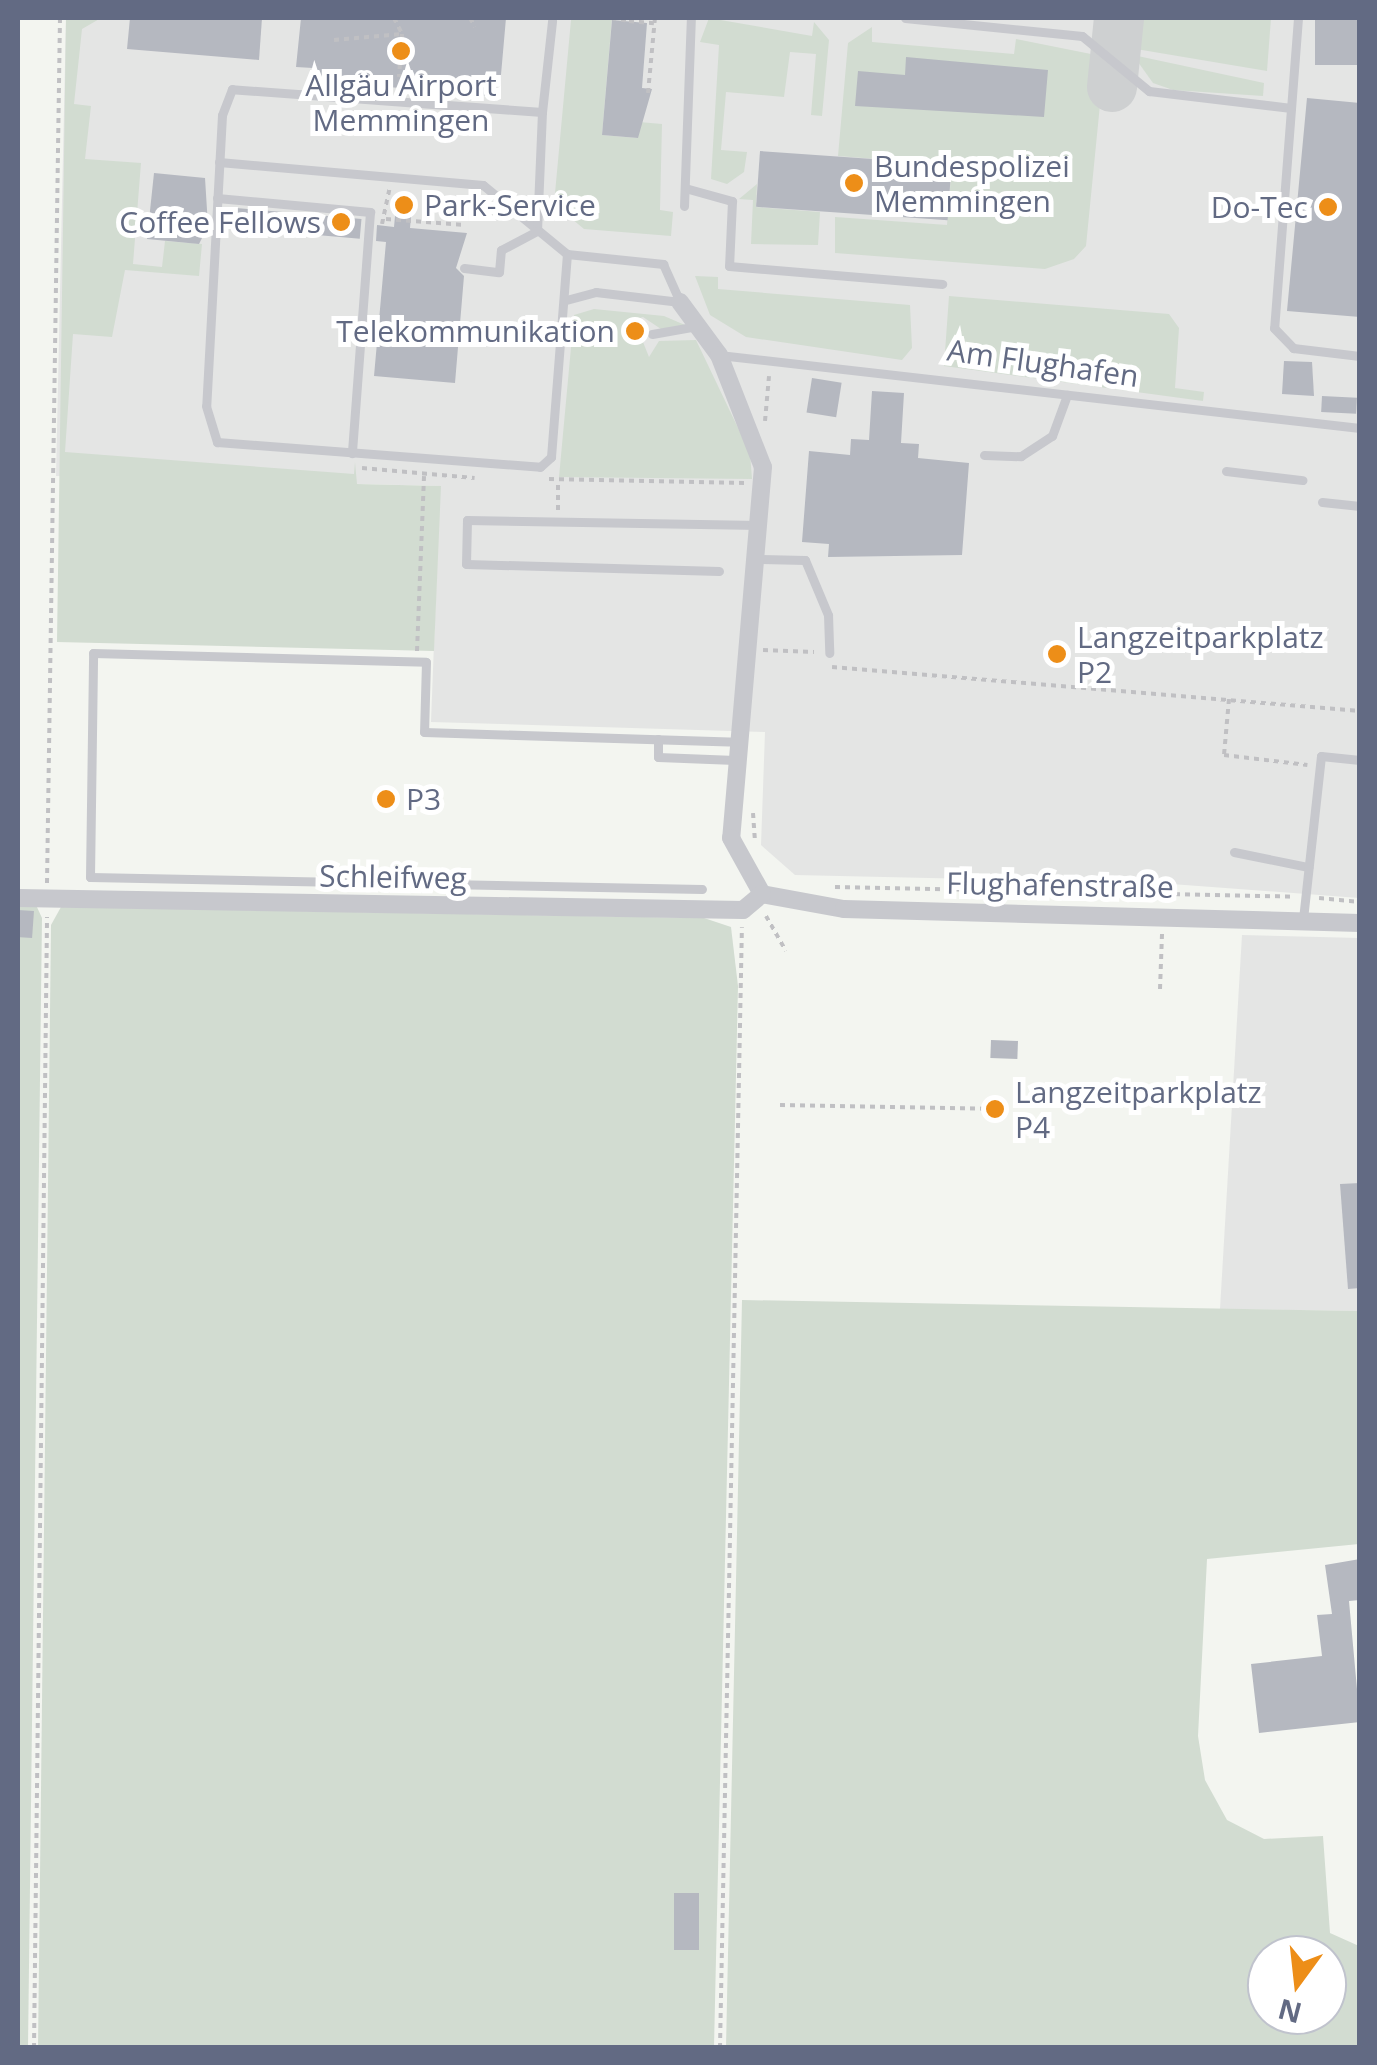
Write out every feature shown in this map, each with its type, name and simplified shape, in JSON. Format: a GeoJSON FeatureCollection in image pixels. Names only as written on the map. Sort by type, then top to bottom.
{"type":"FeatureCollection","features":[{"type":"Feature","properties":{"kind":"street"},"geometry":{"type":"LineString","coordinates":[[680,302],[720,356],[761,456],[759,650],[736,751],[732,838],[762,894],[743,910]]}},
{"type":"Feature","properties":{"kind":"street","name":"Flughafenstraße"},"geometry":{"type":"LineString","coordinates":[[762,894],[844,909],[1360,923]]}},
{"type":"Feature","properties":{"kind":"street","name":"Schleifweg"},"geometry":{"type":"LineString","coordinates":[[18,898],[743,910]]}},
{"type":"Feature","properties":{"kind":"lane"},"geometry":{"type":"LineString","coordinates":[[684,206],[692,18]]}},
{"type":"Feature","properties":{"kind":"lane"},"geometry":{"type":"LineString","coordinates":[[905,18],[1082,36],[1149,92],[1292,108]]}},
{"type":"Feature","properties":{"kind":"lane"},"geometry":{"type":"LineString","coordinates":[[1298,18],[1274,328],[1294,348],[1360,356]]}},
{"type":"Feature","properties":{"kind":"lane"},"geometry":{"type":"LineString","coordinates":[[537,231],[542,112],[552,21]]}},
{"type":"Feature","properties":{"kind":"lane"},"geometry":{"type":"LineString","coordinates":[[542,112],[244,86],[224,96],[206,406],[217,442],[530,471],[546,464],[566,300],[567,254]]}},
{"type":"Feature","properties":{"kind":"lane"},"geometry":{"type":"LineString","coordinates":[[219,162],[483,185],[567,254],[663,264],[680,302]]}},
{"type":"Feature","properties":{"kind":"lane"},"geometry":{"type":"LineString","coordinates":[[685,188],[732,201],[729,266],[942,284]]}},
{"type":"Feature","properties":{"kind":"lane"},"geometry":{"type":"LineString","coordinates":[[217,198],[370,212],[357,453]]}},
{"type":"Feature","properties":{"kind":"lane"},"geometry":{"type":"LineString","coordinates":[[464,268],[499,272],[502,250],[537,231]]}},
{"type":"Feature","properties":{"kind":"lane"},"geometry":{"type":"LineString","coordinates":[[566,300],[596,292],[680,302]]}},
{"type":"Feature","properties":{"kind":"lane"},"geometry":{"type":"LineString","coordinates":[[652,334],[698,326]]}},
{"type":"Feature","properties":{"kind":"lane","name":"Am Flughafen"},"geometry":{"type":"LineString","coordinates":[[720,356],[760,353],[1067,395],[1360,428]]}},
{"type":"Feature","properties":{"kind":"lane"},"geometry":{"type":"LineString","coordinates":[[984,455],[1021,456],[1052,436],[1067,395]]}},
{"type":"Feature","properties":{"kind":"lane"},"geometry":{"type":"LineString","coordinates":[[1226,471],[1302,480]]}},
{"type":"Feature","properties":{"kind":"lane"},"geometry":{"type":"LineString","coordinates":[[1322,502],[1360,506]]}},
{"type":"Feature","properties":{"kind":"lane"},"geometry":{"type":"LineString","coordinates":[[719,571],[466,564],[467,520],[762,525]]}},
{"type":"Feature","properties":{"kind":"lane"},"geometry":{"type":"LineString","coordinates":[[760,559],[805,560],[828,616],[829,653]]}},
{"type":"Feature","properties":{"kind":"lane"},"geometry":{"type":"LineString","coordinates":[[702,889],[90,878],[93,653],[426,662],[424,732],[658,740],[736,751]]}},
{"type":"Feature","properties":{"kind":"lane"},"geometry":{"type":"LineString","coordinates":[[658,740],[658,756],[736,751]]}},
{"type":"Feature","properties":{"kind":"lane"},"geometry":{"type":"LineString","coordinates":[[1304,919],[1321,756],[1360,760]]}},
{"type":"Feature","properties":{"kind":"lane"},"geometry":{"type":"LineString","coordinates":[[1234,852],[1308,867]]}},
{"type":"Feature","properties":{"kind":"path"},"geometry":{"type":"LineString","coordinates":[[34,2048],[60,18]]}},
{"type":"Feature","properties":{"kind":"path"},"geometry":{"type":"LineString","coordinates":[[394,18],[402,34],[400,77]]}},
{"type":"Feature","properties":{"kind":"path"},"geometry":{"type":"LineString","coordinates":[[612,18],[655,20],[648,93]]}},
{"type":"Feature","properties":{"kind":"path"},"geometry":{"type":"LineString","coordinates":[[469,20],[475,27]]}},
{"type":"Feature","properties":{"kind":"path"},"geometry":{"type":"LineString","coordinates":[[334,40],[402,34]]}},
{"type":"Feature","properties":{"kind":"path"},"geometry":{"type":"LineString","coordinates":[[386,220],[466,225]]}},
{"type":"Feature","properties":{"kind":"path"},"geometry":{"type":"LineString","coordinates":[[768,436],[770,363]]}},
{"type":"Feature","properties":{"kind":"path"},"geometry":{"type":"LineString","coordinates":[[357,453],[361,474],[482,478]]}},
{"type":"Feature","properties":{"kind":"path"},"geometry":{"type":"LineString","coordinates":[[416,662],[424,476]]}},
{"type":"Feature","properties":{"kind":"path"},"geometry":{"type":"LineString","coordinates":[[538,479],[754,484]]}},
{"type":"Feature","properties":{"kind":"path"},"geometry":{"type":"LineString","coordinates":[[558,480],[558,522]]}},
{"type":"Feature","properties":{"kind":"path"},"geometry":{"type":"LineString","coordinates":[[766,669],[759,650],[768,632]]}},
{"type":"Feature","properties":{"kind":"path"},"geometry":{"type":"LineString","coordinates":[[759,650],[829,653]]}},
{"type":"Feature","properties":{"kind":"path"},"geometry":{"type":"LineString","coordinates":[[828,667],[1360,711]]}},
{"type":"Feature","properties":{"kind":"path"},"geometry":{"type":"LineString","coordinates":[[1229,699],[1224,755],[1320,766]]}},
{"type":"Feature","properties":{"kind":"path"},"geometry":{"type":"LineString","coordinates":[[754,800],[762,860]]}},
{"type":"Feature","properties":{"kind":"path"},"geometry":{"type":"LineString","coordinates":[[818,885],[1163,892],[1360,902]]}},
{"type":"Feature","properties":{"kind":"path"},"geometry":{"type":"LineString","coordinates":[[1163,892],[1163,901]]}},
{"type":"Feature","properties":{"kind":"path"},"geometry":{"type":"LineString","coordinates":[[720,2048],[743,910]]}},
{"type":"Feature","properties":{"kind":"path"},"geometry":{"type":"LineString","coordinates":[[766,916],[786,951]]}},
{"type":"Feature","properties":{"kind":"path"},"geometry":{"type":"LineString","coordinates":[[1160,989],[1162,932]]}},
{"type":"Feature","properties":{"kind":"path"},"geometry":{"type":"LineString","coordinates":[[780,1105],[1004,1109]]}},
{"type":"Feature","properties":{"kind":"shaded area","name":"Allgäu Airport Memmingen"},"geometry":{"type":"Polygon","coordinates":[[[66,18],[1359,18],[1359,898],[1158,883],[795,875],[761,845],[765,732],[431,722],[440,486],[56,476],[66,18]]]}},
{"type":"Feature","properties":{"kind":"shaded area"},"geometry":{"type":"Polygon","coordinates":[[[66,18],[101,18],[82,29],[74,104],[91,106],[85,159],[141,163],[133,264],[162,267],[165,241],[202,244],[199,276],[125,270],[112,337],[73,334],[65,452],[354,474],[355,462],[357,484],[441,486],[434,651],[57,642],[66,18]]]}},
{"type":"Feature","properties":{"kind":"shaded area"},"geometry":{"type":"Polygon","coordinates":[[[612,18],[602,135],[637,138],[639,122],[662,124],[660,210],[673,212],[671,236],[584,229],[554,204],[571,20],[612,18]]]}},
{"type":"Feature","properties":{"kind":"shaded area"},"geometry":{"type":"Polygon","coordinates":[[[709,18],[812,36],[814,22],[829,40],[822,116],[811,115],[816,54],[790,52],[784,97],[726,92],[721,150],[747,152],[744,172],[727,184],[711,179],[719,45],[700,42],[709,18]]]}},
{"type":"Feature","properties":{"kind":"shaded area"},"geometry":{"type":"Polygon","coordinates":[[[1136,18],[1271,18],[1267,71],[1136,49],[1136,18]]]}},
{"type":"Feature","properties":{"kind":"shaded area"},"geometry":{"type":"Polygon","coordinates":[[[872,27],[872,42],[1014,54],[1016,39],[1096,55],[1104,64],[1086,246],[1074,259],[1045,269],[835,253],[835,217],[947,225],[952,165],[838,156],[848,43],[872,27]]]}},
{"type":"Feature","properties":{"kind":"shaded area"},"geometry":{"type":"Polygon","coordinates":[[[1133,55],[1264,83],[1263,96],[1173,90],[1153,83],[1133,55]]]}},
{"type":"Feature","properties":{"kind":"shaded area"},"geometry":{"type":"Polygon","coordinates":[[[757,184],[756,207],[820,212],[818,245],[751,244],[753,200],[739,199],[757,184]]]}},
{"type":"Feature","properties":{"kind":"shaded area"},"geometry":{"type":"Polygon","coordinates":[[[695,276],[718,277],[718,289],[910,305],[912,348],[902,360],[746,337],[710,315],[695,276]]]}},
{"type":"Feature","properties":{"kind":"shaded area"},"geometry":{"type":"Polygon","coordinates":[[[949,296],[1169,314],[1179,328],[1175,388],[1204,392],[1203,401],[944,366],[949,296]]]}},
{"type":"Feature","properties":{"kind":"shaded area"},"geometry":{"type":"Polygon","coordinates":[[[594,309],[664,316],[685,325],[661,329],[643,317],[627,322],[624,339],[643,342],[649,357],[659,341],[696,340],[750,453],[752,479],[559,477],[574,315],[594,309]]]}},
{"type":"Feature","properties":{"kind":"shaded area"},"geometry":{"type":"Polygon","coordinates":[[[18,905],[36,905],[42,918],[28,2047],[18,2048],[18,905]]]}},
{"type":"Feature","properties":{"kind":"shaded area"},"geometry":{"type":"Polygon","coordinates":[[[61,907],[704,918],[731,927],[738,986],[714,2047],[38,2048],[51,925],[61,907]]]}},
{"type":"Feature","properties":{"kind":"shaded area"},"geometry":{"type":"Polygon","coordinates":[[[1242,935],[1359,938],[1359,1311],[1220,1309],[1242,935]]]}},
{"type":"Feature","properties":{"kind":"shaded area"},"geometry":{"type":"Polygon","coordinates":[[[742,1300],[1359,1311],[1359,1544],[1207,1559],[1198,1736],[1205,1780],[1227,1820],[1264,1839],[1323,1836],[1330,1933],[1334,1935],[1247,1935],[1247,2035],[1347,2035],[1347,1941],[1359,1946],[1359,2047],[726,2047],[742,1300]]]}},
{"type":"Feature","properties":{"kind":"building"},"geometry":{"type":"Polygon","coordinates":[[[130,18],[262,18],[259,60],[127,49],[130,18]]]}},
{"type":"Feature","properties":{"kind":"building","name":"Allgäu Airport Memmingen"},"geometry":{"type":"Polygon","coordinates":[[[301,18],[506,18],[500,86],[488,85],[487,96],[312,80],[313,68],[296,67],[301,18]]]}},
{"type":"Feature","properties":{"kind":"building"},"geometry":{"type":"Polygon","coordinates":[[[1315,18],[1360,18],[1360,65],[1315,65],[1315,18]]]}},
{"type":"Feature","properties":{"kind":"building"},"geometry":{"type":"Polygon","coordinates":[[[612,20],[647,23],[642,88],[652,89],[638,138],[602,135],[612,20]]]}},
{"type":"Feature","properties":{"kind":"building"},"geometry":{"type":"Polygon","coordinates":[[[906,57],[1048,70],[1044,117],[855,106],[858,71],[905,75],[906,57]]]}},
{"type":"Feature","properties":{"kind":"building","name":"Do-Tec"},"geometry":{"type":"Polygon","coordinates":[[[1307,98],[1360,103],[1360,317],[1287,311],[1307,98]]]}},
{"type":"Feature","properties":{"kind":"building"},"geometry":{"type":"Polygon","coordinates":[[[760,151],[952,164],[948,220],[756,207],[760,151]]]}},
{"type":"Feature","properties":{"kind":"building"},"geometry":{"type":"Polygon","coordinates":[[[154,173],[205,178],[208,226],[199,244],[147,239],[154,173]]]}},
{"type":"Feature","properties":{"kind":"building"},"geometry":{"type":"Polygon","coordinates":[[[397,195],[413,196],[410,228],[467,233],[456,268],[464,276],[455,383],[374,376],[386,242],[376,241],[377,225],[394,227],[397,195]]]}},
{"type":"Feature","properties":{"kind":"building"},"geometry":{"type":"Polygon","coordinates":[[[225,207],[361,219],[360,239],[223,227],[225,207]]]}},
{"type":"Feature","properties":{"kind":"building"},"geometry":{"type":"Polygon","coordinates":[[[1284,361],[1312,362],[1314,396],[1282,394],[1284,361]]]}},
{"type":"Feature","properties":{"kind":"building"},"geometry":{"type":"Polygon","coordinates":[[[812,378],[842,383],[836,417],[807,413],[812,378]]]}},
{"type":"Feature","properties":{"kind":"building"},"geometry":{"type":"Polygon","coordinates":[[[872,391],[904,393],[901,443],[919,444],[918,458],[969,463],[962,555],[828,557],[829,544],[802,542],[809,451],[850,455],[851,439],[869,440],[872,391]]]}},
{"type":"Feature","properties":{"kind":"building"},"geometry":{"type":"Polygon","coordinates":[[[1322,396],[1357,398],[1356,414],[1321,412],[1322,396]]]}},
{"type":"Feature","properties":{"kind":"building"},"geometry":{"type":"Polygon","coordinates":[[[18,910],[34,911],[32,938],[18,937],[18,910]]]}},
{"type":"Feature","properties":{"kind":"building"},"geometry":{"type":"Polygon","coordinates":[[[991,1040],[1018,1041],[1017,1059],[990,1058],[991,1040]]]}},
{"type":"Feature","properties":{"kind":"building"},"geometry":{"type":"Polygon","coordinates":[[[1360,1183],[1360,1288],[1348,1289],[1340,1184],[1360,1183]]]}},
{"type":"Feature","properties":{"kind":"building"},"geometry":{"type":"Polygon","coordinates":[[[1360,1559],[1360,1600],[1349,1601],[1360,1722],[1259,1733],[1251,1664],[1322,1656],[1317,1615],[1332,1614],[1325,1565],[1360,1559]]]}},
{"type":"Feature","properties":{"kind":"building"},"geometry":{"type":"Polygon","coordinates":[[[674,1893],[699,1893],[699,1950],[674,1950],[674,1893]]]}},
{"type":"Feature","properties":{"kind":"taxiway"},"geometry":{"type":"LineString","coordinates":[[1112,87],[1119,18]]}},
{"type":"Feature","properties":{"kind":"place","name":"Allgäu Airport Memmingen"},"geometry":{"type":"Point","coordinates":[401,51]}},
{"type":"Feature","properties":{"kind":"place","name":"Bundespolizei Memmingen"},"geometry":{"type":"Point","coordinates":[854,183]}},
{"type":"Feature","properties":{"kind":"place","name":"Park-Service"},"geometry":{"type":"Point","coordinates":[404,205]}},
{"type":"Feature","properties":{"kind":"place","name":"Do-Tec"},"geometry":{"type":"Point","coordinates":[1328,207]}},
{"type":"Feature","properties":{"kind":"place","name":"Coffee Fellows"},"geometry":{"type":"Point","coordinates":[341,222]}},
{"type":"Feature","properties":{"kind":"place","name":"Telekommunikation"},"geometry":{"type":"Point","coordinates":[635,331]}},
{"type":"Feature","properties":{"kind":"place","name":"Langzeitparkplatz P2"},"geometry":{"type":"Point","coordinates":[1057,654]}},
{"type":"Feature","properties":{"kind":"place","name":"P3"},"geometry":{"type":"Point","coordinates":[386,799]}},
{"type":"Feature","properties":{"kind":"place","name":"Langzeitparkplatz P4"},"geometry":{"type":"Point","coordinates":[995,1109]}}]}
